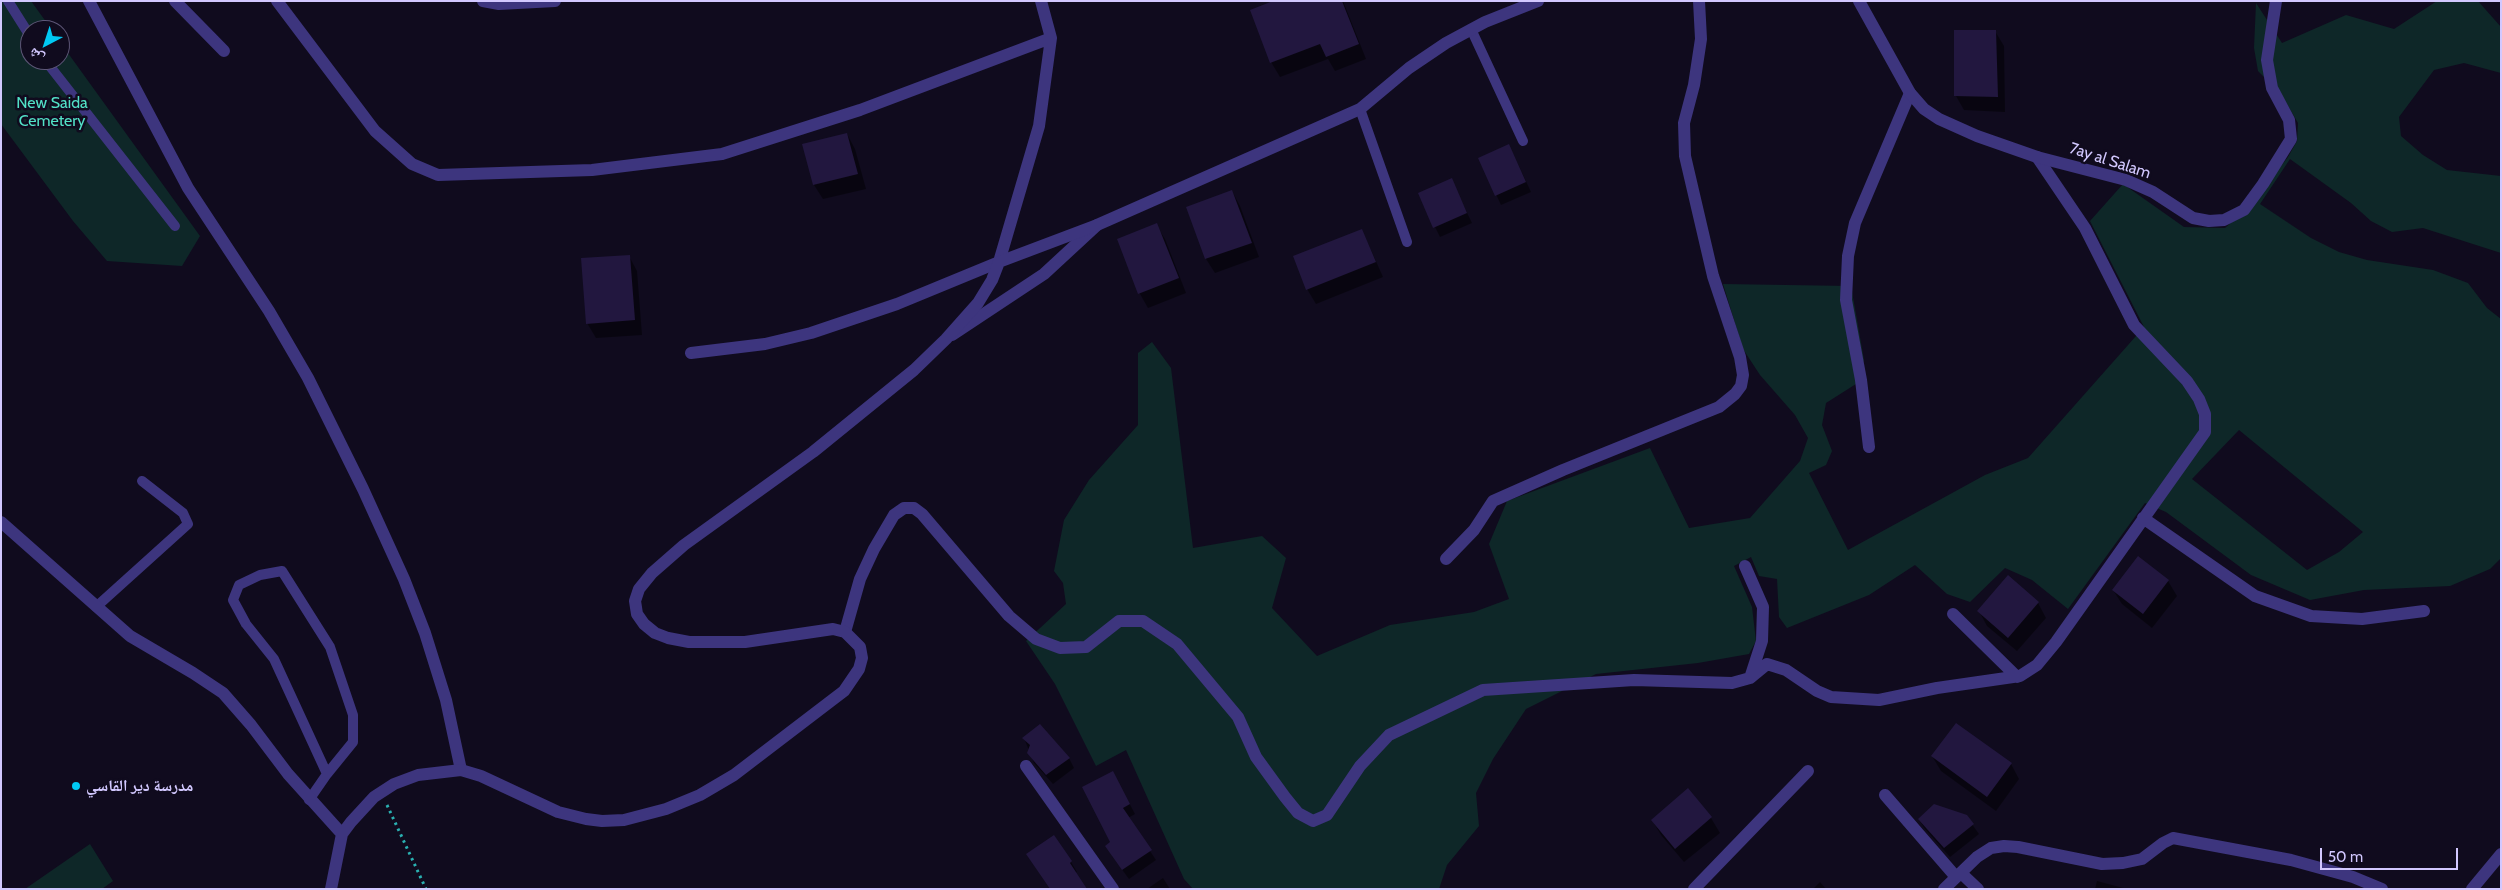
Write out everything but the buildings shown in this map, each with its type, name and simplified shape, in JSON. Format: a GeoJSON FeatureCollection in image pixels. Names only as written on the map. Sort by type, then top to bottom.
{"type":"FeatureCollection","features":[{"type":"Feature","properties":{"kind":"street"},"geometry":{"type":"LineString","coordinates":[[89,1],[188,188],[269,311],[308,378],[363,489],[404,579],[425,632],[446,700],[461,770]]}},
{"type":"Feature","properties":{"kind":"street"},"geometry":{"type":"LineString","coordinates":[[175,1],[224,51]]}},
{"type":"Feature","properties":{"kind":"street"},"geometry":{"type":"LineString","coordinates":[[277,1],[375,131],[412,164],[438,175],[592,170],[722,154],[860,110],[1051,38]]}},
{"type":"Feature","properties":{"kind":"street"},"geometry":{"type":"LineString","coordinates":[[483,1],[499,4],[555,1]]}},
{"type":"Feature","properties":{"kind":"street"},"geometry":{"type":"LineString","coordinates":[[332,888],[342,834],[363,807],[394,784],[418,775],[461,770],[481,776],[558,812],[586,820],[624,820],[666,809],[700,796],[734,776],[844,690],[858,669],[862,658],[860,646],[845,632],[833,629],[745,642],[689,642],[654,633],[637,614],[635,600],[639,589],[652,573],[684,545],[813,452],[914,370],[946,339],[978,302],[992,280],[1039,126],[1051,38],[1042,1]]}},
{"type":"Feature","properties":{"kind":"street"},"geometry":{"type":"LineString","coordinates":[[691,353],[765,344],[819,331],[898,304],[998,262],[1098,225],[1360,109],[1409,68],[1471,29],[1538,1]]}},
{"type":"Feature","properties":{"kind":"street"},"geometry":{"type":"LineString","coordinates":[[1446,559],[1474,530],[1493,501],[1563,470],[1718,407],[1736,394],[1741,386],[1743,375],[1740,357],[1713,276],[1685,156],[1684,123],[1694,85],[1701,38],[1700,1]]}},
{"type":"Feature","properties":{"kind":"street","name":"7ay al Salam"},"geometry":{"type":"LineString","coordinates":[[1859,1],[1896,72],[1910,93],[1924,109],[1939,119],[1977,136],[2038,156],[2134,183],[2153,192],[2193,218],[2210,221],[2234,216],[2244,210],[2291,139],[2289,120],[2272,88],[2267,60],[2276,1]]}},
{"type":"Feature","properties":{"kind":"street"},"geometry":{"type":"LineString","coordinates":[[1869,447],[1861,380],[1846,300],[1848,256],[1855,223],[1910,93]]}},
{"type":"Feature","properties":{"kind":"street"},"geometry":{"type":"LineString","coordinates":[[845,632],[860,579],[874,549],[894,515],[904,508],[914,508],[922,514],[1009,616],[1036,639],[1060,648],[1086,647],[1118,621],[1144,621],[1177,644],[1238,717],[1256,756],[1285,797],[1298,813],[1313,821],[1327,815],[1360,766],[1389,735],[1483,690],[1634,680],[1732,683],[1750,678],[1767,664],[1786,670],[1817,691],[1831,697],[1879,700],[1937,688],[2017,677],[2028,672],[2056,642],[2205,432],[2205,414],[2199,399],[2187,381],[2134,325],[2085,228],[2038,156]]}},
{"type":"Feature","properties":{"kind":"street"},"geometry":{"type":"LineString","coordinates":[[946,339],[1044,274],[1098,225]]}},
{"type":"Feature","properties":{"kind":"street"},"geometry":{"type":"LineString","coordinates":[[2144,518],[2254,596],[2312,616],[2362,619],[2424,611]]}},
{"type":"Feature","properties":{"kind":"street"},"geometry":{"type":"LineString","coordinates":[[1,522],[130,636],[193,673],[222,693],[246,719],[310,800],[342,834]]}},
{"type":"Feature","properties":{"kind":"street"},"geometry":{"type":"LineString","coordinates":[[1745,566],[1763,607],[1762,641],[1750,678]]}},
{"type":"Feature","properties":{"kind":"street"},"geometry":{"type":"LineString","coordinates":[[1953,614],[2017,677]]}},
{"type":"Feature","properties":{"kind":"street"},"geometry":{"type":"LineString","coordinates":[[1026,766],[1112,889]]}},
{"type":"Feature","properties":{"kind":"street"},"geometry":{"type":"LineString","coordinates":[[1694,889],[1808,771]]}},
{"type":"Feature","properties":{"kind":"street"},"geometry":{"type":"LineString","coordinates":[[1885,795],[1958,875],[1978,889]]}},
{"type":"Feature","properties":{"kind":"street"},"geometry":{"type":"LineString","coordinates":[[1944,889],[1991,848],[2004,846],[2102,864],[2124,864],[2142,859],[2173,838],[2291,860],[2353,877],[2382,889]]}},
{"type":"Feature","properties":{"kind":"street"},"geometry":{"type":"LineString","coordinates":[[2472,889],[2501,854]]}},
{"type":"Feature","properties":{"kind":"lane"},"geometry":{"type":"LineString","coordinates":[[8,1],[20,20]]}},
{"type":"Feature","properties":{"kind":"lane"},"geometry":{"type":"LineString","coordinates":[[1471,29],[1523,141]]}},
{"type":"Feature","properties":{"kind":"lane"},"geometry":{"type":"LineString","coordinates":[[53,70],[175,226]]}},
{"type":"Feature","properties":{"kind":"lane"},"geometry":{"type":"LineString","coordinates":[[1360,109],[1407,242]]}},
{"type":"Feature","properties":{"kind":"lane"},"geometry":{"type":"LineString","coordinates":[[96,607],[188,524],[183,513],[142,481]]}},
{"type":"Feature","properties":{"kind":"lane"},"geometry":{"type":"LineString","coordinates":[[310,800],[327,774],[353,742],[353,715],[330,647],[282,571],[260,574],[238,585],[233,600],[234,606],[274,659],[327,774]]}},
{"type":"Feature","properties":{"kind":"path"},"geometry":{"type":"LineString","coordinates":[[382,793],[426,889]]}},
{"type":"Feature","properties":{"kind":"green space","name":"New Saida Cemetery"},"geometry":{"type":"Polygon","coordinates":[[[1,1],[31,1],[45,20],[20,20],[20,70],[70,70],[70,56],[200,236],[182,266],[107,261],[73,221],[1,124],[1,1]]]}},
{"type":"Feature","properties":{"kind":"green space"},"geometry":{"type":"Polygon","coordinates":[[[2437,1],[2478,1],[2501,27],[2501,73],[2464,63],[2434,70],[2399,117],[2401,136],[2423,155],[2447,170],[2501,176],[2501,253],[2423,228],[2392,232],[2371,221],[2351,203],[2290,159],[2260,204],[2311,238],[2339,252],[2367,260],[2433,270],[2468,283],[2487,308],[2501,319],[2501,558],[2490,569],[2450,586],[2364,590],[2310,600],[2251,575],[2166,512],[2145,503],[2068,609],[2032,580],[2005,568],[1970,602],[1947,594],[1915,565],[1869,595],[1787,628],[1779,617],[1777,579],[1759,576],[1751,557],[1734,566],[1752,607],[1756,641],[1749,654],[1698,663],[1596,674],[1526,709],[1493,759],[1476,793],[1479,826],[1447,865],[1439,889],[1193,889],[1184,879],[1126,750],[1096,766],[1055,684],[1026,641],[1066,604],[1063,583],[1054,571],[1064,520],[1089,480],[1138,425],[1138,353],[1152,342],[1171,368],[1193,548],[1262,536],[1286,558],[1272,608],[1317,656],[1390,625],[1474,612],[1509,599],[1489,544],[1507,501],[1650,448],[1689,528],[1750,518],[1800,461],[1808,438],[1795,415],[1760,375],[1743,349],[1723,284],[1851,286],[1864,360],[1856,384],[1826,403],[1822,425],[1832,451],[1826,465],[1809,473],[1848,550],[1985,475],[2028,458],[2144,327],[2090,221],[2123,184],[2184,227],[2225,228],[2252,204],[2288,157],[2297,141],[2298,123],[2281,94],[2258,71],[2254,48],[2256,3],[2282,43],[2346,15],[2394,29],[2437,1]],[[2239,430],[2192,479],[2307,570],[2339,552],[2363,532],[2239,430]]]}},
{"type":"Feature","properties":{"kind":"green space"},"geometry":{"type":"Polygon","coordinates":[[[90,844],[113,881],[102,889],[25,889],[90,844]]]}},
{"type":"Feature","properties":{"kind":"place","name":"مدرسة دير القاسي"},"geometry":{"type":"Point","coordinates":[76,786]}}]}
